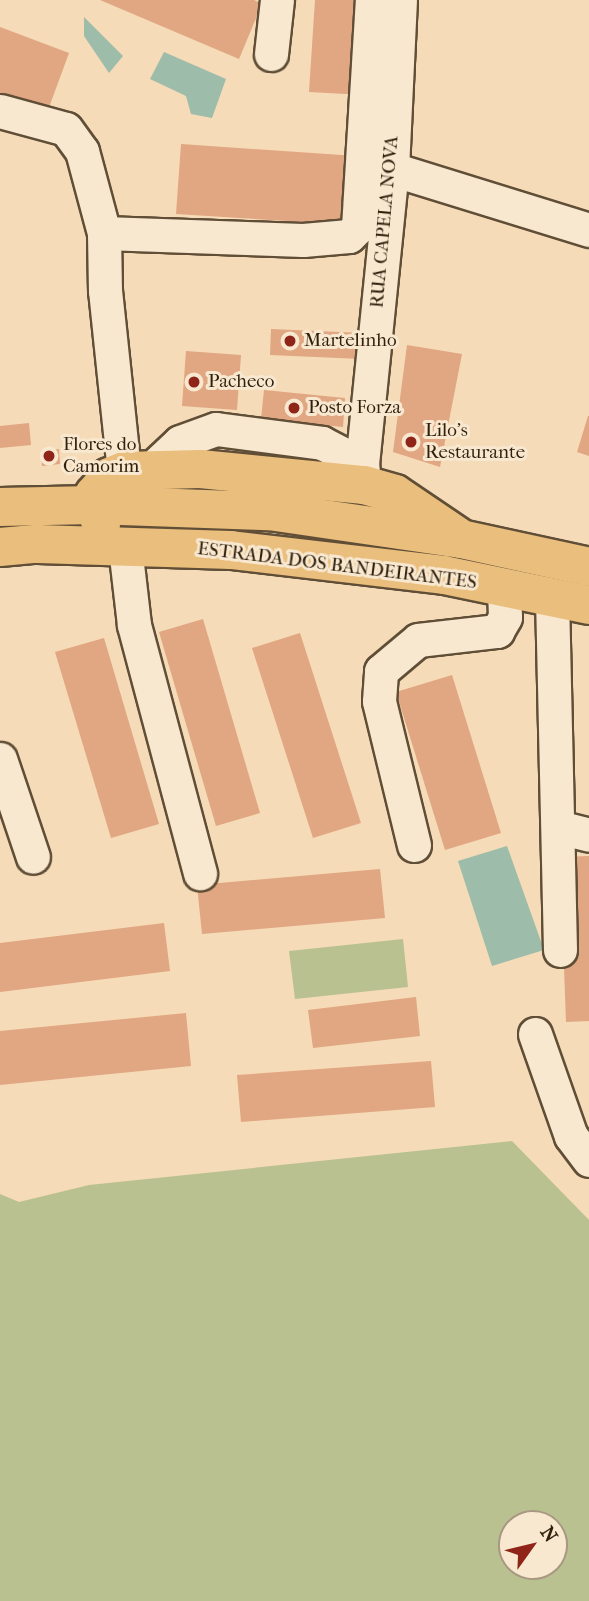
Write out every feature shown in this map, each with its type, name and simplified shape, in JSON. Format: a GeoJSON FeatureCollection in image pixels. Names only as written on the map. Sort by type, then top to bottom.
{"type":"FeatureCollection","features":[{"type":"Feature","properties":{"kind":"main road"},"geometry":{"type":"LineString","coordinates":[[125,547],[97,519],[93,505],[101,483],[136,471],[200,469],[270,493],[363,475],[461,539]]}},
{"type":"Feature","properties":{"kind":"main road","name":"ESTRADA DOS BANDEIRANTES"},"geometry":{"type":"LineString","coordinates":[[0,508],[93,505],[270,493],[589,567]]}},
{"type":"Feature","properties":{"kind":"main road","name":"ESTRADA DOS BANDEIRANTES"},"geometry":{"type":"LineString","coordinates":[[0,547],[231,550],[444,575],[589,605]]}},
{"type":"Feature","properties":{"kind":"street"},"geometry":{"type":"LineString","coordinates":[[271,54],[277,0]]}},
{"type":"Feature","properties":{"kind":"street"},"geometry":{"type":"LineString","coordinates":[[104,233],[303,240],[349,236],[358,227],[372,0]]}},
{"type":"Feature","properties":{"kind":"street","name":"RUA CAPELA NOVA"},"geometry":{"type":"LineString","coordinates":[[363,475],[392,169],[400,0]]}},
{"type":"Feature","properties":{"kind":"street"},"geometry":{"type":"LineString","coordinates":[[0,111],[66,129],[82,150],[104,233],[104,291],[136,471],[180,442],[216,429],[322,443],[363,475]]}},
{"type":"Feature","properties":{"kind":"street"},"geometry":{"type":"LineString","coordinates":[[392,169],[589,230]]}},
{"type":"Feature","properties":{"kind":"street"},"geometry":{"type":"LineString","coordinates":[[125,547],[134,625],[200,873]]}},
{"type":"Feature","properties":{"kind":"street"},"geometry":{"type":"LineString","coordinates":[[414,845],[379,701],[382,671],[418,640],[497,631],[505,617],[504,587]]}},
{"type":"Feature","properties":{"kind":"street"},"geometry":{"type":"LineString","coordinates":[[552,597],[574,831],[560,950]]}},
{"type":"Feature","properties":{"kind":"street"},"geometry":{"type":"LineString","coordinates":[[0,759],[33,857]]}},
{"type":"Feature","properties":{"kind":"street"},"geometry":{"type":"LineString","coordinates":[[535,1034],[571,1136],[589,1160]]}},
{"type":"Feature","properties":{"kind":"green space"},"geometry":{"type":"Polygon","coordinates":[[[403,939],[408,987],[295,999],[289,951],[403,939]]]}},
{"type":"Feature","properties":{"kind":"green space"},"geometry":{"type":"Polygon","coordinates":[[[512,1141],[589,1220],[589,1601],[0,1601],[0,1194],[19,1202],[89,1185],[512,1141]]]}},
{"type":"Feature","properties":{"kind":"shaded area"},"geometry":{"type":"Polygon","coordinates":[[[84,17],[123,56],[109,73],[84,36],[84,17]]]}},
{"type":"Feature","properties":{"kind":"shaded area"},"geometry":{"type":"Polygon","coordinates":[[[164,52],[226,79],[212,118],[191,114],[186,96],[150,79],[164,52]]]}},
{"type":"Feature","properties":{"kind":"shaded area"},"geometry":{"type":"Polygon","coordinates":[[[507,846],[544,950],[492,966],[458,861],[507,846]]]}},
{"type":"Feature","properties":{"kind":"building"},"geometry":{"type":"Polygon","coordinates":[[[100,0],[254,0],[262,4],[239,59],[100,0]]]}},
{"type":"Feature","properties":{"kind":"building"},"geometry":{"type":"Polygon","coordinates":[[[315,0],[370,0],[365,95],[309,92],[315,0]]]}},
{"type":"Feature","properties":{"kind":"building"},"geometry":{"type":"Polygon","coordinates":[[[0,27],[69,53],[44,121],[0,105],[0,27]]]}},
{"type":"Feature","properties":{"kind":"building"},"geometry":{"type":"Polygon","coordinates":[[[181,144],[356,156],[352,225],[176,214],[181,144]]]}},
{"type":"Feature","properties":{"kind":"building"},"geometry":{"type":"Polygon","coordinates":[[[271,329],[363,333],[361,359],[270,355],[271,329]]]}},
{"type":"Feature","properties":{"kind":"building"},"geometry":{"type":"Polygon","coordinates":[[[407,345],[462,354],[440,467],[393,452],[407,345]]]}},
{"type":"Feature","properties":{"kind":"building"},"geometry":{"type":"Polygon","coordinates":[[[186,351],[241,355],[237,410],[182,406],[186,351]]]}},
{"type":"Feature","properties":{"kind":"building"},"geometry":{"type":"Polygon","coordinates":[[[264,390],[345,398],[343,427],[261,419],[264,390]]]}},
{"type":"Feature","properties":{"kind":"building"},"geometry":{"type":"Polygon","coordinates":[[[589,416],[589,456],[577,452],[589,416]]]}},
{"type":"Feature","properties":{"kind":"building"},"geometry":{"type":"Polygon","coordinates":[[[29,423],[31,445],[0,448],[0,426],[29,423]]]}},
{"type":"Feature","properties":{"kind":"building"},"geometry":{"type":"Polygon","coordinates":[[[59,449],[60,464],[42,466],[41,451],[59,449]]]}},
{"type":"Feature","properties":{"kind":"building"},"geometry":{"type":"Polygon","coordinates":[[[203,619],[260,813],[216,826],[159,632],[203,619]]]}},
{"type":"Feature","properties":{"kind":"building"},"geometry":{"type":"Polygon","coordinates":[[[300,633],[361,823],[313,838],[252,648],[300,633]]]}},
{"type":"Feature","properties":{"kind":"building"},"geometry":{"type":"Polygon","coordinates":[[[104,638],[159,824],[111,838],[55,652],[104,638]]]}},
{"type":"Feature","properties":{"kind":"building"},"geometry":{"type":"Polygon","coordinates":[[[452,675],[501,833],[445,850],[396,692],[452,675]]]}},
{"type":"Feature","properties":{"kind":"building"},"geometry":{"type":"Polygon","coordinates":[[[589,856],[589,1021],[566,1022],[560,857],[589,856]]]}},
{"type":"Feature","properties":{"kind":"building"},"geometry":{"type":"Polygon","coordinates":[[[380,869],[385,918],[202,934],[197,885],[380,869]]]}},
{"type":"Feature","properties":{"kind":"building"},"geometry":{"type":"Polygon","coordinates":[[[164,923],[170,971],[0,992],[0,943],[164,923]]]}},
{"type":"Feature","properties":{"kind":"building"},"geometry":{"type":"Polygon","coordinates":[[[416,997],[420,1036],[313,1048],[308,1010],[416,997]]]}},
{"type":"Feature","properties":{"kind":"building"},"geometry":{"type":"Polygon","coordinates":[[[186,1013],[191,1066],[0,1085],[0,1031],[186,1013]]]}},
{"type":"Feature","properties":{"kind":"building"},"geometry":{"type":"Polygon","coordinates":[[[431,1061],[435,1107],[241,1122],[237,1075],[431,1061]]]}},
{"type":"Feature","properties":{"kind":"place","name":"Martelinho"},"geometry":{"type":"Point","coordinates":[290,341]}},
{"type":"Feature","properties":{"kind":"place","name":"Pacheco"},"geometry":{"type":"Point","coordinates":[194,382]}},
{"type":"Feature","properties":{"kind":"place","name":"Posto Forza"},"geometry":{"type":"Point","coordinates":[294,408]}},
{"type":"Feature","properties":{"kind":"place","name":"Lilo's Restaurante"},"geometry":{"type":"Point","coordinates":[411,442]}},
{"type":"Feature","properties":{"kind":"place","name":"Flores do Camorim"},"geometry":{"type":"Point","coordinates":[49,456]}}]}
